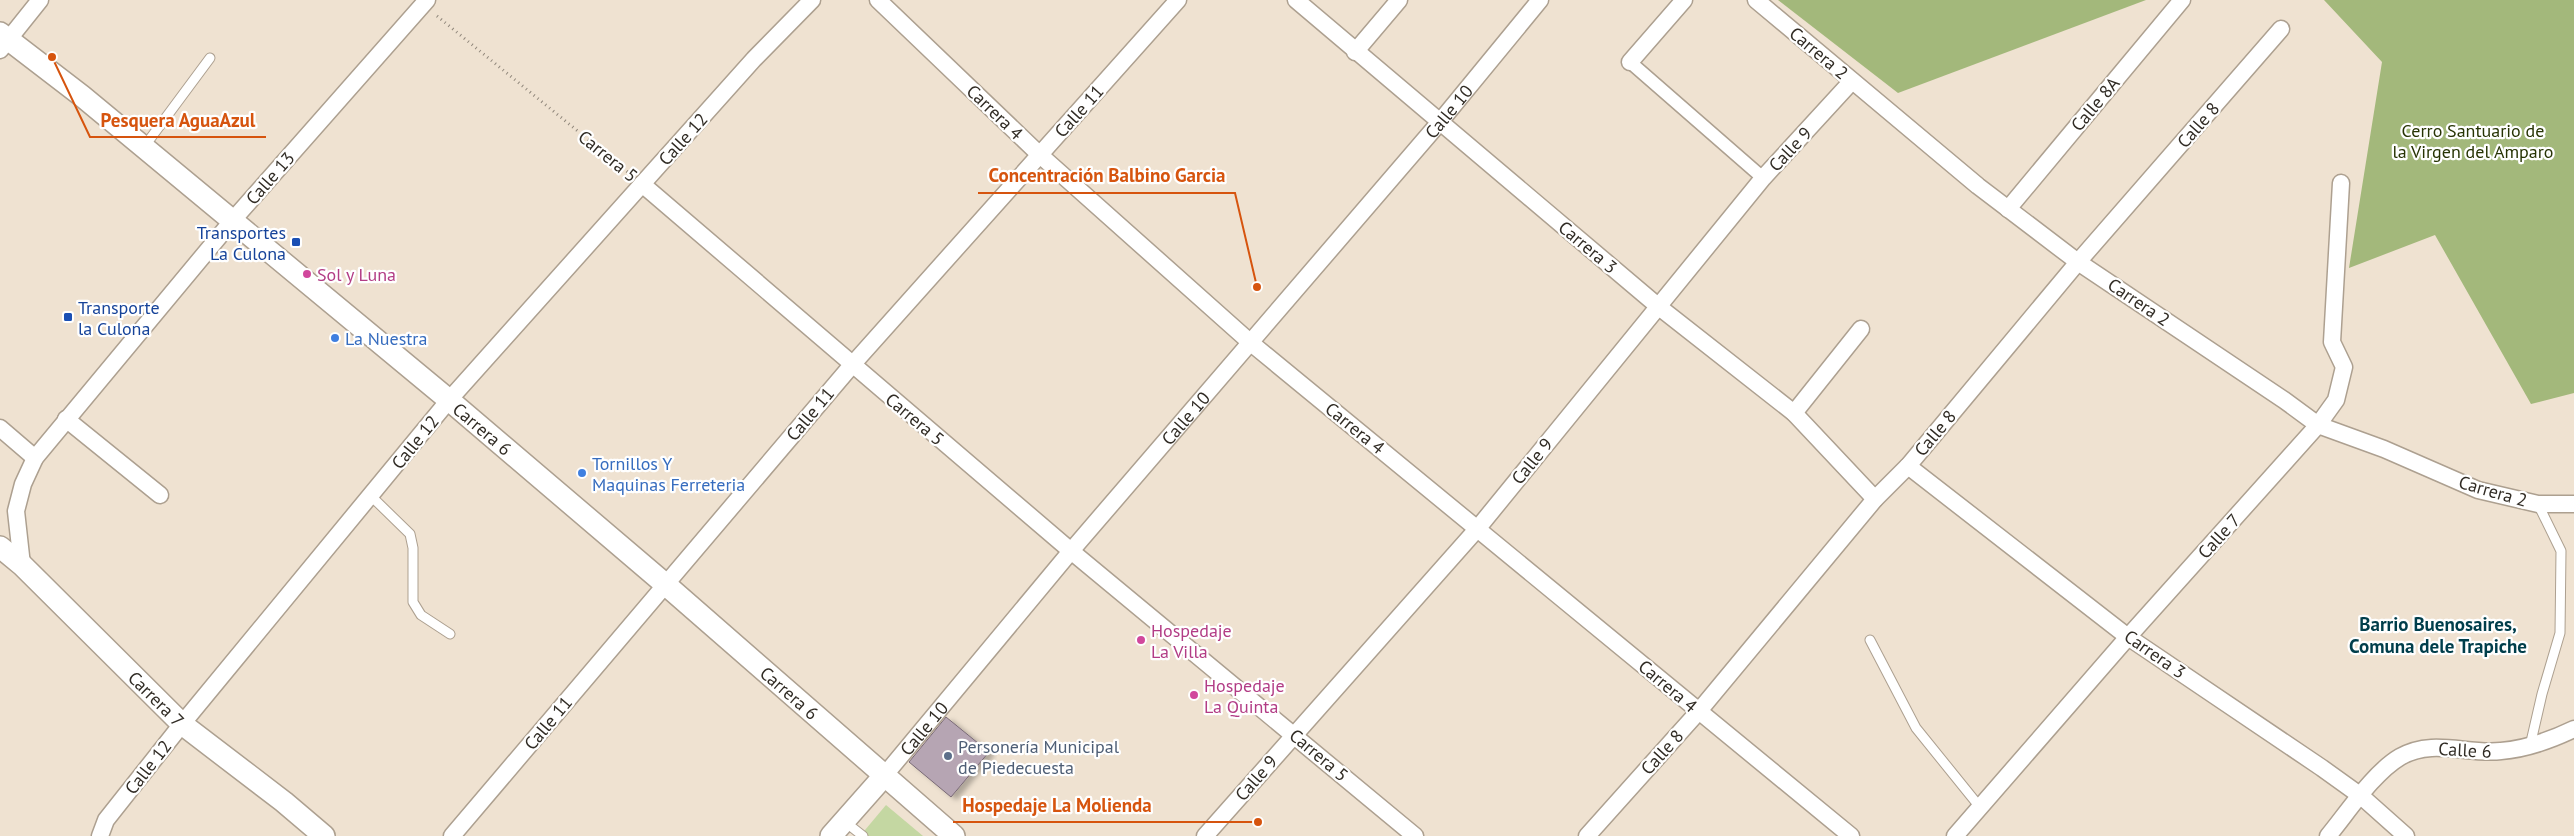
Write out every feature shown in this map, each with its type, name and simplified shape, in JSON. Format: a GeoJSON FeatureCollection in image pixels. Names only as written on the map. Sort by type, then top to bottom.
{"type":"FeatureCollection","features":[{"type":"Feature","properties":{"kind":"street"},"geometry":{"type":"LineString","coordinates":[[3,41],[40,0]]}},
{"type":"Feature","properties":{"kind":"street","name":"Calle 12"},"geometry":{"type":"LineString","coordinates":[[100,836],[106,820],[182,724],[449,400],[754,59],[812,0]]}},
{"type":"Feature","properties":{"kind":"street","name":"Carrera 4"},"geometry":{"type":"LineString","coordinates":[[878,0],[1040,155],[1251,343],[1851,836]]}},
{"type":"Feature","properties":{"kind":"street","name":"Calle 11"},"geometry":{"type":"LineString","coordinates":[[452,836],[852,365],[1178,0]]}},
{"type":"Feature","properties":{"kind":"street","name":"Carrera 3"},"geometry":{"type":"LineString","coordinates":[[1296,0],[1439,123],[1659,306],[1794,413],[1875,499]]}},
{"type":"Feature","properties":{"kind":"street"},"geometry":{"type":"LineString","coordinates":[[1355,52],[1399,0]]}},
{"type":"Feature","properties":{"kind":"street","name":"Calle 10"},"geometry":{"type":"LineString","coordinates":[[837,828],[884,776],[1071,551],[1439,123],[1540,0]]}},
{"type":"Feature","properties":{"kind":"street"},"geometry":{"type":"LineString","coordinates":[[1684,0],[1630,62],[1763,178]]}},
{"type":"Feature","properties":{"kind":"street","name":"Carrera 2"},"geometry":{"type":"LineString","coordinates":[[1756,0],[2008,208],[2078,262],[2284,400],[2318,425],[2384,449],[2478,490],[2538,504],[2574,504]]}},
{"type":"Feature","properties":{"kind":"street","name":"Calle 8A"},"geometry":{"type":"LineString","coordinates":[[2008,208],[2182,0]]}},
{"type":"Feature","properties":{"kind":"street","name":"Calle 13"},"geometry":{"type":"LineString","coordinates":[[22,565],[16,511],[23,484],[36,458],[66,419],[232,221],[422,1]]}},
{"type":"Feature","properties":{"kind":"street","name":"Calle 8"},"geometry":{"type":"LineString","coordinates":[[1587,836],[1699,711],[1875,499],[1908,466],[2078,262],[2281,29]]}},
{"type":"Feature","properties":{"kind":"street","name":"Carrera 6"},"geometry":{"type":"LineString","coordinates":[[3,41],[144,147],[449,400],[665,584],[954,836]]}},
{"type":"Feature","properties":{"kind":"street","name":"Calle 9"},"geometry":{"type":"LineString","coordinates":[[1206,836],[1294,734],[1478,528],[1763,178],[1852,81]]}},
{"type":"Feature","properties":{"kind":"street","name":"Carrera 5"},"geometry":{"type":"LineString","coordinates":[[642,184],[1071,551],[1415,836]]}},
{"type":"Feature","properties":{"kind":"street","name":"Calle 7"},"geometry":{"type":"LineString","coordinates":[[1955,836],[1979,806],[2128,637],[2318,425],[2336,400],[2344,367],[2332,342],[2341,184]]}},
{"type":"Feature","properties":{"kind":"street"},"geometry":{"type":"LineString","coordinates":[[1794,413],[1860,329]]}},
{"type":"Feature","properties":{"kind":"street"},"geometry":{"type":"LineString","coordinates":[[66,419],[160,495]]}},
{"type":"Feature","properties":{"kind":"street"},"geometry":{"type":"LineString","coordinates":[[0,428],[36,458]]}},
{"type":"Feature","properties":{"kind":"street","name":"Carrera 3"},"geometry":{"type":"LineString","coordinates":[[1908,466],[2128,637],[2361,796],[2406,836]]}},
{"type":"Feature","properties":{"kind":"street","name":"Carrera 7"},"geometry":{"type":"LineString","coordinates":[[0,547],[22,565],[182,724],[284,802],[324,836]]}},
{"type":"Feature","properties":{"kind":"street","name":"Calle 6"},"geometry":{"type":"LineString","coordinates":[[2328,836],[2385,768],[2401,756],[2428,748],[2450,747],[2500,752],[2554,739],[2574,729]]}},
{"type":"Feature","properties":{"kind":"lane"},"geometry":{"type":"LineString","coordinates":[[144,147],[210,58]]}},
{"type":"Feature","properties":{"kind":"lane"},"geometry":{"type":"LineString","coordinates":[[371,496],[410,534],[413,602],[421,615],[450,634]]}},
{"type":"Feature","properties":{"kind":"lane"},"geometry":{"type":"LineString","coordinates":[[2530,746],[2542,694],[2560,633],[2561,551],[2538,504]]}},
{"type":"Feature","properties":{"kind":"lane"},"geometry":{"type":"LineString","coordinates":[[1870,640],[1916,728],[1979,806]]}},
{"type":"Feature","properties":{"kind":"lane"},"geometry":{"type":"LineString","coordinates":[[837,828],[863,836]]}},
{"type":"Feature","properties":{"kind":"path","name":"Carrera 5"},"geometry":{"type":"LineString","coordinates":[[422,1],[642,184]]}},
{"type":"Feature","properties":{"kind":"green space"},"geometry":{"type":"Polygon","coordinates":[[[1778,0],[2146,0],[1898,93],[1778,0]]]}},
{"type":"Feature","properties":{"kind":"green space","name":"Cerro Santuario de la Virgen del Amparo"},"geometry":{"type":"Polygon","coordinates":[[[2324,0],[2574,0],[2574,393],[2531,404],[2435,235],[2349,268],[2382,62],[2324,0]]]}},
{"type":"Feature","properties":{"kind":"green space"},"geometry":{"type":"Polygon","coordinates":[[[886,805],[923,836],[860,836],[886,805]]]}},
{"type":"Feature","properties":{"kind":"building","name":"Personería Municipal de Piedecuesta"},"geometry":{"type":"Polygon","coordinates":[[[946,717],[989,752],[951,797],[909,762],[946,717]]]}},
{"type":"Feature","properties":{"kind":"place","name":"Pesquera AguaAzul"},"geometry":{"type":"Point","coordinates":[52,57]}},
{"type":"Feature","properties":{"kind":"place","name":"Transportes La Culona"},"geometry":{"type":"Point","coordinates":[296,242]}},
{"type":"Feature","properties":{"kind":"place","name":"Sol y Luna"},"geometry":{"type":"Point","coordinates":[307,274]}},
{"type":"Feature","properties":{"kind":"place","name":"Concentración Balbino Garcia"},"geometry":{"type":"Point","coordinates":[1257,287]}},
{"type":"Feature","properties":{"kind":"place","name":"Transporte la Culona"},"geometry":{"type":"Point","coordinates":[68,317]}},
{"type":"Feature","properties":{"kind":"place","name":"La Nuestra"},"geometry":{"type":"Point","coordinates":[335,338]}},
{"type":"Feature","properties":{"kind":"place","name":"Tornillos Y Maquinas Ferreteria"},"geometry":{"type":"Point","coordinates":[582,473]}},
{"type":"Feature","properties":{"kind":"place","name":"Hospedaje La Villa"},"geometry":{"type":"Point","coordinates":[1141,640]}},
{"type":"Feature","properties":{"kind":"place","name":"Hospedaje La Quinta"},"geometry":{"type":"Point","coordinates":[1194,695]}},
{"type":"Feature","properties":{"kind":"place","name":"Personería Municipal de Piedecuesta"},"geometry":{"type":"Point","coordinates":[948,756]}},
{"type":"Feature","properties":{"kind":"place","name":"Hospedaje La Molienda"},"geometry":{"type":"Point","coordinates":[1258,822]}},
{"type":"Feature","properties":{"kind":"district","name":"Barrio Buenosaires, Comuna dele Trapiche"},"geometry":{"type":"Point","coordinates":[2438,635]}}]}
